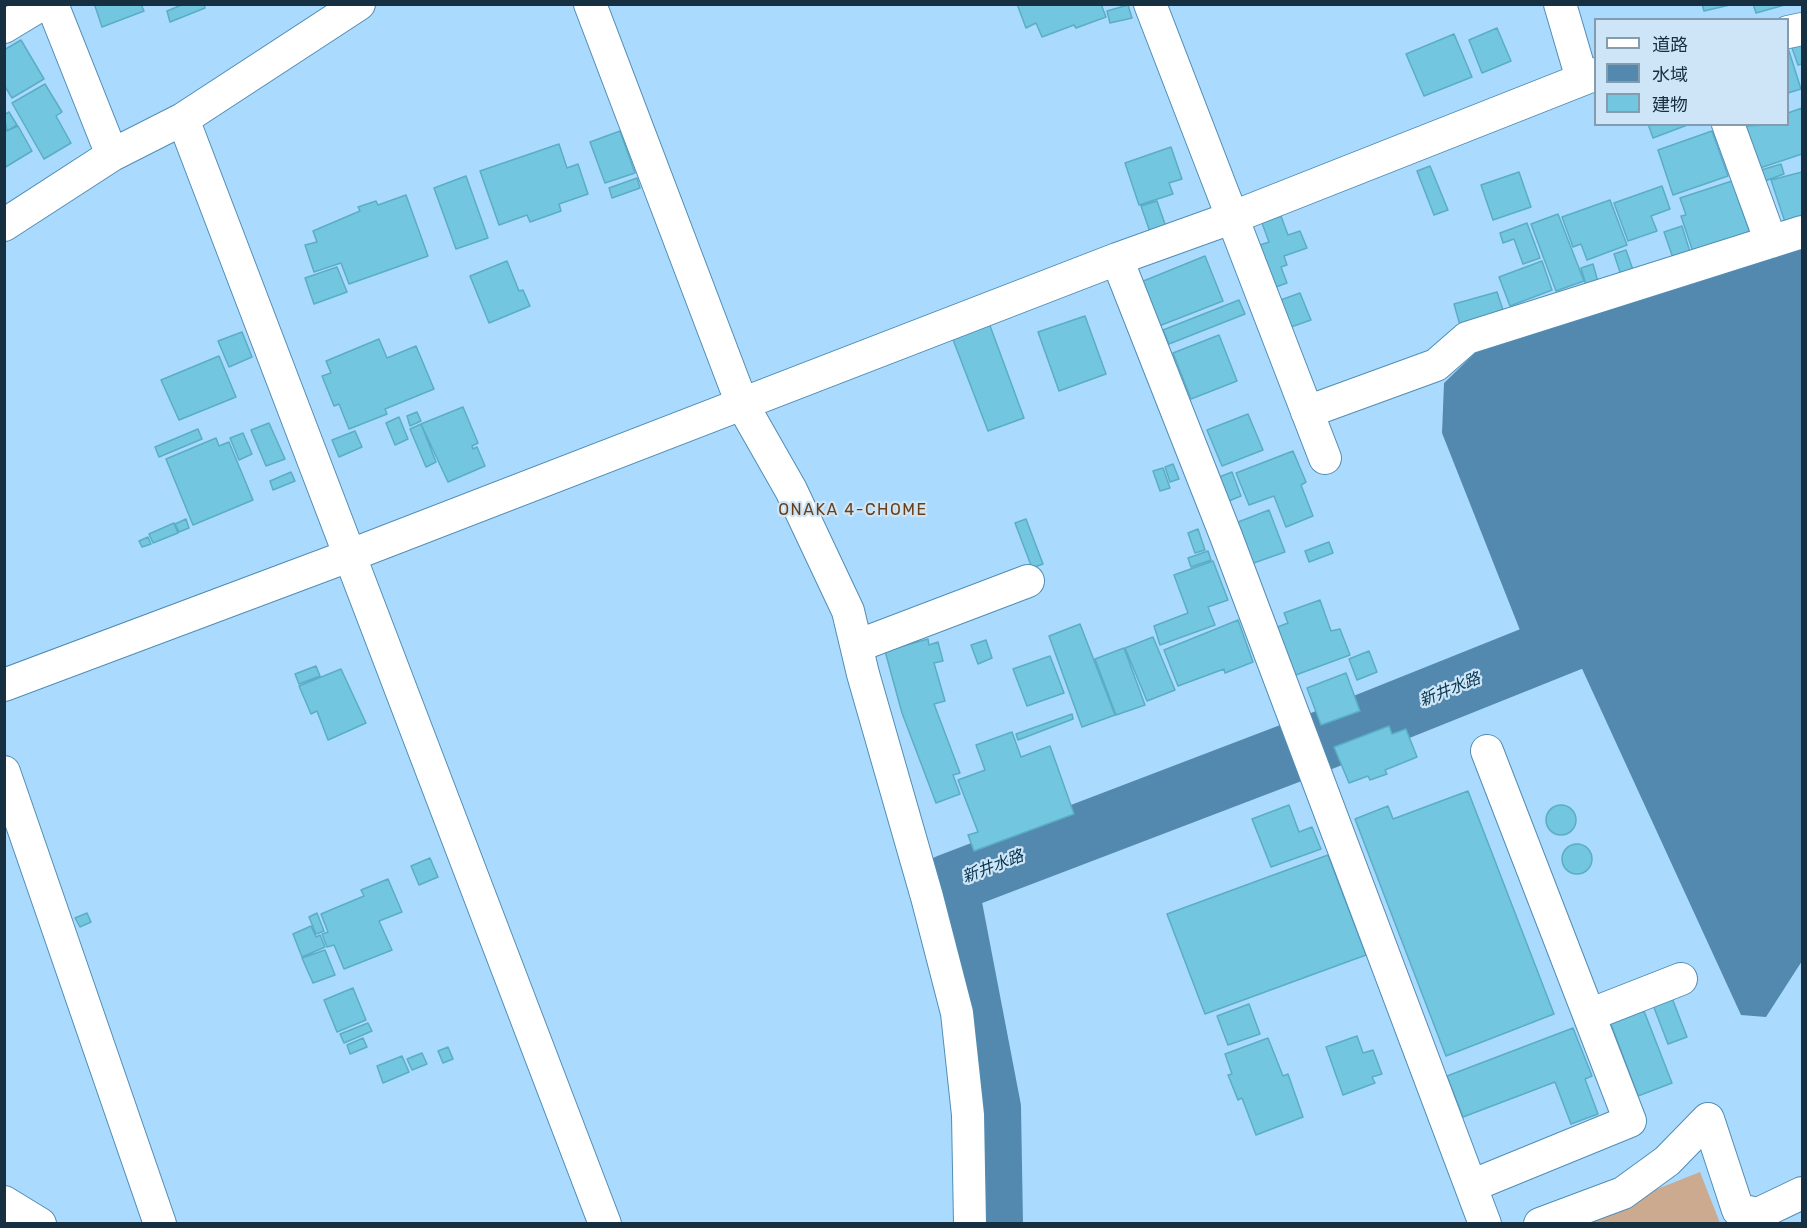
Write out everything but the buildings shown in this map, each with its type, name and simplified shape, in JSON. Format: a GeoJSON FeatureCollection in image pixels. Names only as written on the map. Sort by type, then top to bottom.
{"type":"FeatureCollection","features":[{"type":"Feature","properties":{"kind":"street"},"geometry":{"type":"LineString","coordinates":[[4,27],[42,4]]}},
{"type":"Feature","properties":{"kind":"street"},"geometry":{"type":"LineString","coordinates":[[52,4],[112,155]]}},
{"type":"Feature","properties":{"kind":"street"},"geometry":{"type":"LineString","coordinates":[[590,4],[742,404],[791,490],[848,611],[957,1013],[968,1116],[970,1224]]}},
{"type":"Feature","properties":{"kind":"street"},"geometry":{"type":"LineString","coordinates":[[1150,4],[1325,458]]}},
{"type":"Feature","properties":{"kind":"street"},"geometry":{"type":"LineString","coordinates":[[4,685],[351,555],[1117,258],[1231,218],[1589,77],[1560,4]]}},
{"type":"Feature","properties":{"kind":"street"},"geometry":{"type":"LineString","coordinates":[[4,225],[112,155],[183,118],[356,5]]}},
{"type":"Feature","properties":{"kind":"street"},"geometry":{"type":"LineString","coordinates":[[183,118],[605,1224]]}},
{"type":"Feature","properties":{"kind":"street"},"geometry":{"type":"LineString","coordinates":[[1729,126],[1771,242]]}},
{"type":"Feature","properties":{"kind":"street"},"geometry":{"type":"LineString","coordinates":[[1307,412],[1436,365],[1467,338],[1803,232]]}},
{"type":"Feature","properties":{"kind":"street"},"geometry":{"type":"LineString","coordinates":[[1117,258],[1226,536],[1485,1224]]}},
{"type":"Feature","properties":{"kind":"street"},"geometry":{"type":"LineString","coordinates":[[857,646],[1028,581]]}},
{"type":"Feature","properties":{"kind":"street"},"geometry":{"type":"LineString","coordinates":[[1471,1186],[1630,1121],[1486,751]]}},
{"type":"Feature","properties":{"kind":"street"},"geometry":{"type":"LineString","coordinates":[[4,772],[160,1224]]}},
{"type":"Feature","properties":{"kind":"street"},"geometry":{"type":"LineString","coordinates":[[1589,1015],[1681,979]]}},
{"type":"Feature","properties":{"kind":"street"},"geometry":{"type":"LineString","coordinates":[[1540,1224],[1623,1193],[1668,1161],[1708,1119],[1738,1210],[1758,1214],[1803,1193]]}},
{"type":"Feature","properties":{"kind":"street"},"geometry":{"type":"LineString","coordinates":[[4,1202],[40,1224]]}},
{"type":"Feature","properties":{"kind":"shaded area"},"geometry":{"type":"Polygon","coordinates":[[[1700,1172],[1720,1223],[1569,1224],[1700,1172]]]}},
{"type":"Feature","properties":{"kind":"water"},"geometry":{"type":"Polygon","coordinates":[[[1802,247],[1802,961],[1766,1017],[1741,1015],[1567,636],[1529,653],[1442,433],[1444,383],[1476,352],[1802,247]]]}},
{"type":"Feature","properties":{"kind":"waterway","name":"新井水路"},"geometry":{"type":"LineString","coordinates":[[1319,742],[1581,637]]}},
{"type":"Feature","properties":{"kind":"waterway","name":"新井水路"},"geometry":{"type":"LineString","coordinates":[[993,1224],[991,1108],[948,884],[1291,753]]}},
{"type":"Feature","properties":{"kind":"district","name":"ONAKA 4-CHOME"},"geometry":{"type":"Point","coordinates":[853,510]}}]}
